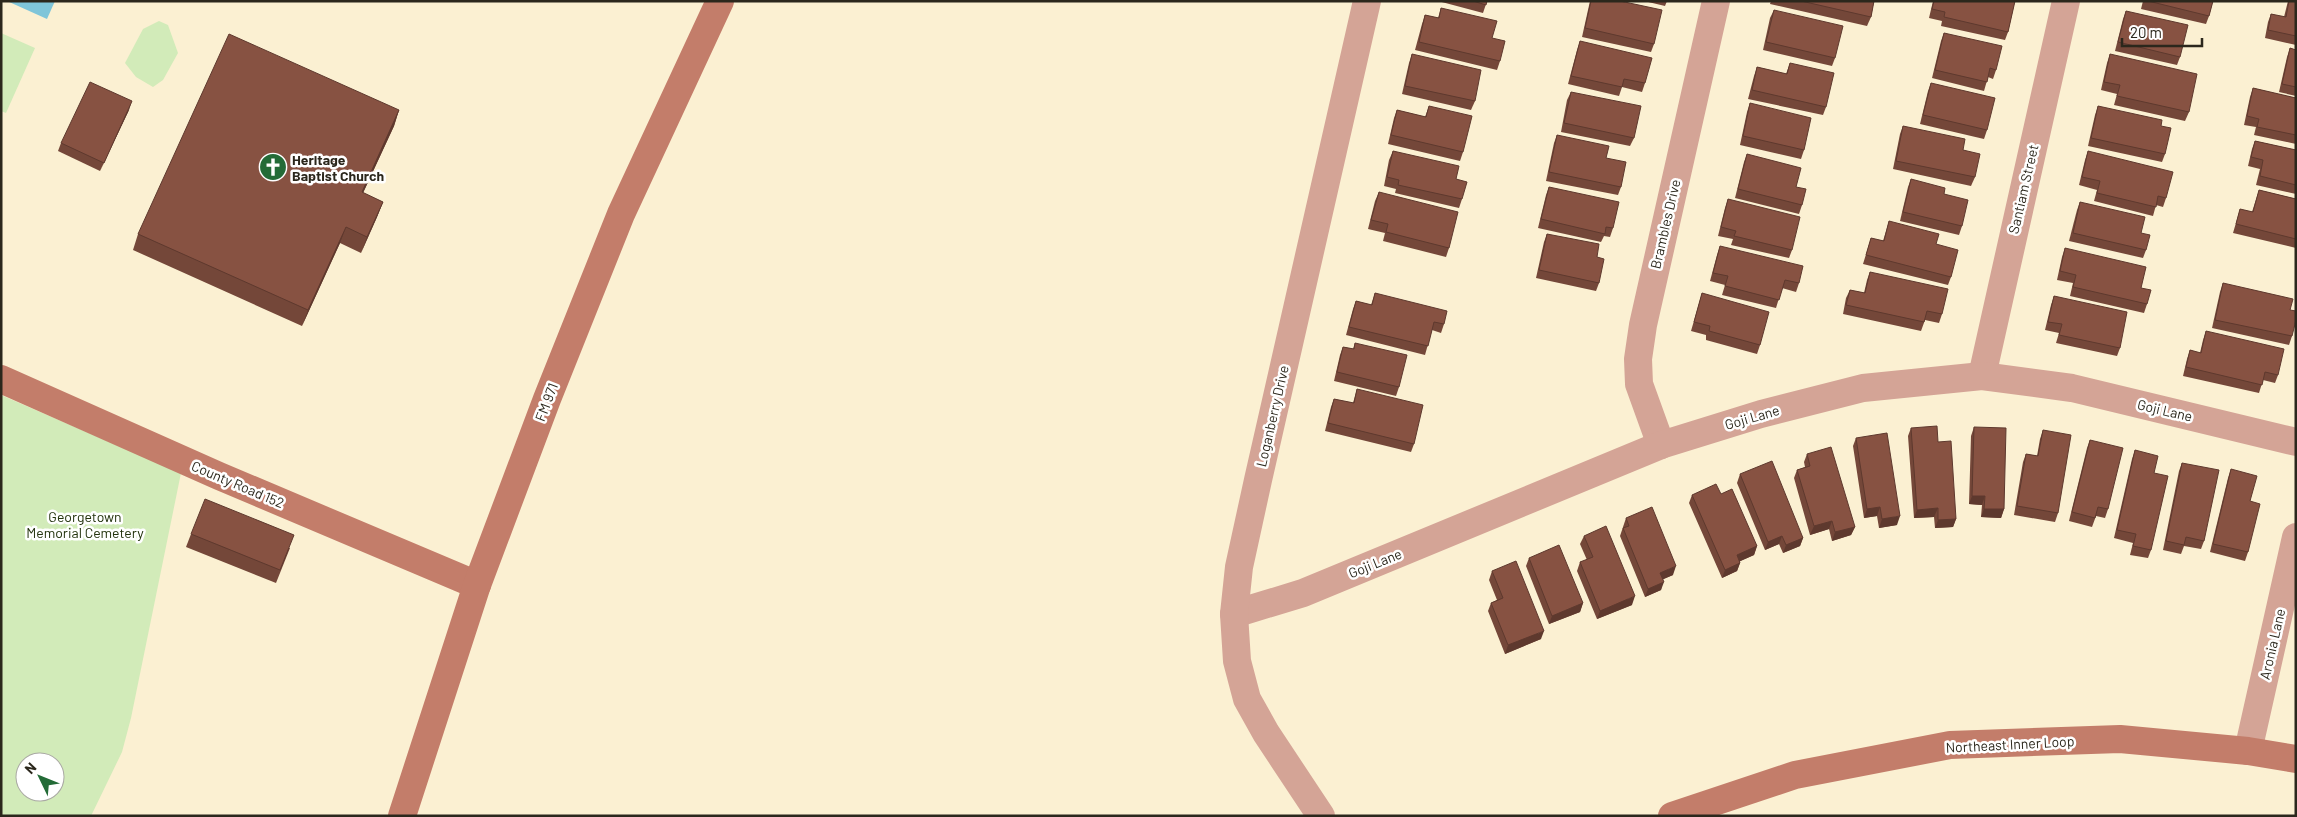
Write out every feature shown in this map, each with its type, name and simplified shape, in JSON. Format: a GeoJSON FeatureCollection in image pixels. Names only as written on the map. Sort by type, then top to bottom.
{"type":"FeatureCollection","features":[{"type":"Feature","properties":{"kind":"main road","name":"FM 971"},"geometry":{"type":"LineString","coordinates":[[402,816],[477,585],[547,399],[621,214],[720,1]]}},
{"type":"Feature","properties":{"kind":"main road","name":"County Road 152"},"geometry":{"type":"LineString","coordinates":[[1,379],[219,476],[477,585]]}},
{"type":"Feature","properties":{"kind":"main road","name":"Northeast Inner Loop"},"geometry":{"type":"LineString","coordinates":[[1672,816],[1795,775],[1950,745],[2120,739],[2248,751],[2296,759]]}},
{"type":"Feature","properties":{"kind":"street","name":"Loganberry Drive"},"geometry":{"type":"LineString","coordinates":[[1321,816],[1266,733],[1246,698],[1237,661],[1234,614],[1239,567],[1367,1]]}},
{"type":"Feature","properties":{"kind":"street","name":"Brambles Drive"},"geometry":{"type":"LineString","coordinates":[[1661,445],[1639,384],[1638,359],[1643,325],[1716,1]]}},
{"type":"Feature","properties":{"kind":"street","name":"Santiam Street"},"geometry":{"type":"LineString","coordinates":[[1982,376],[2066,1]]}},
{"type":"Feature","properties":{"kind":"street","name":"Goji Lane"},"geometry":{"type":"LineString","coordinates":[[1234,614],[1304,593],[1661,445],[1761,414],[1864,388],[1982,376],[2072,388],[2296,442]]}},
{"type":"Feature","properties":{"kind":"street","name":"Aronia Lane"},"geometry":{"type":"LineString","coordinates":[[2248,751],[2296,537]]}},
{"type":"Feature","properties":{"kind":"green space"},"geometry":{"type":"Polygon","coordinates":[[[159,21],[168,25],[178,53],[163,80],[153,87],[136,77],[125,63],[143,29],[159,21]]]}},
{"type":"Feature","properties":{"kind":"green space"},"geometry":{"type":"Polygon","coordinates":[[[1,33],[35,48],[6,113],[1,111],[1,33]]]}},
{"type":"Feature","properties":{"kind":"green space","name":"Georgetown Memorial Cemetery"},"geometry":{"type":"Polygon","coordinates":[[[1,395],[181,473],[131,718],[122,752],[91,816],[1,816],[1,395]]]}},
{"type":"Feature","properties":{"kind":"water"},"geometry":{"type":"Polygon","coordinates":[[[7,1],[55,1],[47,19],[7,1]]]}},
{"type":"Feature","properties":{"kind":"building"},"geometry":{"type":"Polygon","coordinates":[[[1473,1],[1487,1],[1486,5],[1473,1]]]}},
{"type":"Feature","properties":{"kind":"building"},"geometry":{"type":"Polygon","coordinates":[[[1591,1],[1620,1],[1662,10],[1654,44],[1585,28],[1591,1]]]}},
{"type":"Feature","properties":{"kind":"building"},"geometry":{"type":"Polygon","coordinates":[[[1801,1],[1874,1],[1871,17],[1801,1]]]}},
{"type":"Feature","properties":{"kind":"building"},"geometry":{"type":"Polygon","coordinates":[[[1934,1],[2015,1],[2008,32],[1944,17],[1945,12],[1932,9],[1934,1]]]}},
{"type":"Feature","properties":{"kind":"building"},"geometry":{"type":"Polygon","coordinates":[[[2148,1],[2213,1],[2209,16],[2148,1]]]}},
{"type":"Feature","properties":{"kind":"building"},"geometry":{"type":"Polygon","coordinates":[[[2289,1],[2296,1],[2296,36],[2268,30],[2271,14],[2286,17],[2289,1]]]}},
{"type":"Feature","properties":{"kind":"building"},"geometry":{"type":"Polygon","coordinates":[[[1441,8],[1497,21],[1492,38],[1505,41],[1500,61],[1419,42],[1425,15],[1439,18],[1441,8]]]}},
{"type":"Feature","properties":{"kind":"building"},"geometry":{"type":"Polygon","coordinates":[[[1774,10],[1843,26],[1835,58],[1766,42],[1774,10]]]}},
{"type":"Feature","properties":{"kind":"building"},"geometry":{"type":"Polygon","coordinates":[[[2126,11],[2188,25],[2180,57],[2118,42],[2126,11]]]}},
{"type":"Feature","properties":{"kind":"building"},"geometry":{"type":"Polygon","coordinates":[[[1944,33],[2002,46],[1996,70],[1990,68],[1987,82],[1935,70],[1944,33]]]}},
{"type":"Feature","properties":{"kind":"building","name":"Heritage Baptist Church"},"geometry":{"type":"Polygon","coordinates":[[[229,34],[399,110],[362,192],[383,202],[367,237],[346,227],[308,310],[138,234],[229,34]]]}},
{"type":"Feature","properties":{"kind":"building"},"geometry":{"type":"Polygon","coordinates":[[[1580,41],[1652,58],[1645,83],[1624,79],[1622,87],[1571,76],[1580,41]]]}},
{"type":"Feature","properties":{"kind":"building"},"geometry":{"type":"Polygon","coordinates":[[[2290,48],[2296,50],[2296,87],[2282,84],[2290,48]]]}},
{"type":"Feature","properties":{"kind":"building"},"geometry":{"type":"Polygon","coordinates":[[[1412,54],[1481,70],[1475,101],[1405,86],[1412,54]]]}},
{"type":"Feature","properties":{"kind":"building"},"geometry":{"type":"Polygon","coordinates":[[[2110,54],[2197,74],[2189,112],[2117,96],[2120,85],[2104,82],[2110,54]]]}},
{"type":"Feature","properties":{"kind":"building"},"geometry":{"type":"Polygon","coordinates":[[[1790,63],[1834,73],[1826,107],[1752,90],[1757,67],[1787,74],[1790,63]]]}},
{"type":"Feature","properties":{"kind":"building"},"geometry":{"type":"Polygon","coordinates":[[[90,82],[132,101],[104,163],[61,143],[90,82]]]}},
{"type":"Feature","properties":{"kind":"building"},"geometry":{"type":"Polygon","coordinates":[[[1931,83],[1995,98],[1987,130],[1923,115],[1931,83]]]}},
{"type":"Feature","properties":{"kind":"building"},"geometry":{"type":"Polygon","coordinates":[[[2253,88],[2296,98],[2296,135],[2257,127],[2259,119],[2247,116],[2253,88]]]}},
{"type":"Feature","properties":{"kind":"building"},"geometry":{"type":"Polygon","coordinates":[[[1571,92],[1641,106],[1634,138],[1564,123],[1571,92]]]}},
{"type":"Feature","properties":{"kind":"building"},"geometry":{"type":"Polygon","coordinates":[[[1750,103],[1811,118],[1804,150],[1743,136],[1750,103]]]}},
{"type":"Feature","properties":{"kind":"building"},"geometry":{"type":"Polygon","coordinates":[[[1429,106],[1472,116],[1463,152],[1391,135],[1397,110],[1426,117],[1429,106]]]}},
{"type":"Feature","properties":{"kind":"building"},"geometry":{"type":"Polygon","coordinates":[[[2098,106],[2162,120],[2161,126],[2171,128],[2165,154],[2091,138],[2098,106]]]}},
{"type":"Feature","properties":{"kind":"building"},"geometry":{"type":"Polygon","coordinates":[[[1903,126],[1965,139],[1963,150],[1980,154],[1975,177],[1896,161],[1903,126]]]}},
{"type":"Feature","properties":{"kind":"building"},"geometry":{"type":"Polygon","coordinates":[[[1557,135],[1609,146],[1606,158],[1626,162],[1621,187],[1549,172],[1557,135]]]}},
{"type":"Feature","properties":{"kind":"building"},"geometry":{"type":"Polygon","coordinates":[[[2255,141],[2296,150],[2296,185],[2260,176],[2263,160],[2251,157],[2255,141]]]}},
{"type":"Feature","properties":{"kind":"building"},"geometry":{"type":"Polygon","coordinates":[[[1393,151],[1459,166],[1456,179],[1467,182],[1462,199],[1398,185],[1399,180],[1387,177],[1393,151]]]}},
{"type":"Feature","properties":{"kind":"building"},"geometry":{"type":"Polygon","coordinates":[[[2088,151],[2173,172],[2166,198],[2158,196],[2156,207],[2097,193],[2100,181],[2082,177],[2088,151]]]}},
{"type":"Feature","properties":{"kind":"building"},"geometry":{"type":"Polygon","coordinates":[[[1747,154],[1801,168],[1796,187],[1806,189],[1802,205],[1738,189],[1747,154]]]}},
{"type":"Feature","properties":{"kind":"building"},"geometry":{"type":"Polygon","coordinates":[[[1911,179],[1945,188],[1944,194],[1968,200],[1962,226],[1903,212],[1911,179]]]}},
{"type":"Feature","properties":{"kind":"building"},"geometry":{"type":"Polygon","coordinates":[[[1549,187],[1619,202],[1613,228],[1606,227],[1605,234],[1541,219],[1549,187]]]}},
{"type":"Feature","properties":{"kind":"building"},"geometry":{"type":"Polygon","coordinates":[[[2259,190],[2296,199],[2296,239],[2236,224],[2240,209],[2253,212],[2259,190]]]}},
{"type":"Feature","properties":{"kind":"building"},"geometry":{"type":"Polygon","coordinates":[[[1379,192],[1458,212],[1449,248],[1386,232],[1388,224],[1371,220],[1379,192]]]}},
{"type":"Feature","properties":{"kind":"building"},"geometry":{"type":"Polygon","coordinates":[[[1728,199],[1800,217],[1792,250],[1734,236],[1736,231],[1721,227],[1728,199]]]}},
{"type":"Feature","properties":{"kind":"building"},"geometry":{"type":"Polygon","coordinates":[[[2080,202],[2145,217],[2141,233],[2150,235],[2146,250],[2073,233],[2080,202]]]}},
{"type":"Feature","properties":{"kind":"building"},"geometry":{"type":"Polygon","coordinates":[[[1889,221],[1939,234],[1936,244],[1958,250],[1951,277],[1866,255],[1871,238],[1884,241],[1889,221]]]}},
{"type":"Feature","properties":{"kind":"building"},"geometry":{"type":"Polygon","coordinates":[[[1547,234],[1599,244],[1597,257],[1604,259],[1599,283],[1539,270],[1547,234]]]}},
{"type":"Feature","properties":{"kind":"building"},"geometry":{"type":"Polygon","coordinates":[[[1720,246],[1803,266],[1799,283],[1785,280],[1779,300],[1725,286],[1728,276],[1713,273],[1720,246]]]}},
{"type":"Feature","properties":{"kind":"building"},"geometry":{"type":"Polygon","coordinates":[[[2065,248],[2146,267],[2141,288],[2151,290],[2147,304],[2073,287],[2076,275],[2060,271],[2065,248]]]}},
{"type":"Feature","properties":{"kind":"building"},"geometry":{"type":"Polygon","coordinates":[[[1870,272],[1948,289],[1942,314],[1927,311],[1924,322],[1846,305],[1850,290],[1865,293],[1870,272]]]}},
{"type":"Feature","properties":{"kind":"building"},"geometry":{"type":"Polygon","coordinates":[[[2223,283],[2293,299],[2290,310],[2296,311],[2296,320],[2292,336],[2215,320],[2223,283]]]}},
{"type":"Feature","properties":{"kind":"building"},"geometry":{"type":"Polygon","coordinates":[[[1375,293],[1447,311],[1444,324],[1434,322],[1428,346],[1349,327],[1356,301],[1372,305],[1375,293]]]}},
{"type":"Feature","properties":{"kind":"building"},"geometry":{"type":"Polygon","coordinates":[[[1702,293],[1769,312],[1760,345],[1709,331],[1710,326],[1694,322],[1702,293]]]}},
{"type":"Feature","properties":{"kind":"building"},"geometry":{"type":"Polygon","coordinates":[[[2054,296],[2127,312],[2120,348],[2059,335],[2062,324],[2048,322],[2054,296]]]}},
{"type":"Feature","properties":{"kind":"building"},"geometry":{"type":"Polygon","coordinates":[[[2206,331],[2284,349],[2278,375],[2265,372],[2262,385],[2186,367],[2190,350],[2201,353],[2206,331]]]}},
{"type":"Feature","properties":{"kind":"building"},"geometry":{"type":"Polygon","coordinates":[[[1355,343],[1407,355],[1399,387],[1337,372],[1343,347],[1354,349],[1355,343]]]}},
{"type":"Feature","properties":{"kind":"building"},"geometry":{"type":"Polygon","coordinates":[[[1357,389],[1423,405],[1414,444],[1328,423],[1334,399],[1354,403],[1357,389]]]}},
{"type":"Feature","properties":{"kind":"building"},"geometry":{"type":"Polygon","coordinates":[[[1937,426],[1938,442],[1951,441],[1956,519],[1938,520],[1938,508],[1917,510],[1911,428],[1937,426]]]}},
{"type":"Feature","properties":{"kind":"building"},"geometry":{"type":"Polygon","coordinates":[[[1974,427],[2006,428],[2004,509],[1984,509],[1985,496],[1972,496],[1974,427]]]}},
{"type":"Feature","properties":{"kind":"building"},"geometry":{"type":"Polygon","coordinates":[[[2043,430],[2071,435],[2058,513],[2017,506],[2026,454],[2038,456],[2043,430]]]}},
{"type":"Feature","properties":{"kind":"building"},"geometry":{"type":"Polygon","coordinates":[[[1887,433],[1900,516],[1882,519],[1880,507],[1867,509],[1856,438],[1887,433]]]}},
{"type":"Feature","properties":{"kind":"building"},"geometry":{"type":"Polygon","coordinates":[[[2090,440],[2123,448],[2108,509],[2098,507],[2095,518],[2072,512],[2090,440]]]}},
{"type":"Feature","properties":{"kind":"building"},"geometry":{"type":"Polygon","coordinates":[[[1831,447],[1855,527],[1835,532],[1832,521],[1814,526],[1797,470],[1810,466],[1807,454],[1831,447]]]}},
{"type":"Feature","properties":{"kind":"building"},"geometry":{"type":"Polygon","coordinates":[[[2135,450],[2158,456],[2154,473],[2168,476],[2151,550],[2133,546],[2136,534],[2117,530],[2135,450]]]}},
{"type":"Feature","properties":{"kind":"building"},"geometry":{"type":"Polygon","coordinates":[[[1772,461],[1803,538],[1786,545],[1782,536],[1768,542],[1740,474],[1772,461]]]}},
{"type":"Feature","properties":{"kind":"building"},"geometry":{"type":"Polygon","coordinates":[[[2182,463],[2219,470],[2204,541],[2186,537],[2184,545],[2166,541],[2182,463]]]}},
{"type":"Feature","properties":{"kind":"building"},"geometry":{"type":"Polygon","coordinates":[[[2231,469],[2257,476],[2250,501],[2260,504],[2248,552],[2213,544],[2231,469]]]}},
{"type":"Feature","properties":{"kind":"building"},"geometry":{"type":"Polygon","coordinates":[[[1716,484],[1721,494],[1732,489],[1757,546],[1737,555],[1740,563],[1725,570],[1692,495],[1716,484]]]}},
{"type":"Feature","properties":{"kind":"building"},"geometry":{"type":"Polygon","coordinates":[[[205,499],[294,535],[280,570],[191,534],[205,499]]]}},
{"type":"Feature","properties":{"kind":"building"},"geometry":{"type":"Polygon","coordinates":[[[1652,507],[1676,566],[1660,573],[1664,582],[1648,589],[1623,528],[1629,526],[1626,518],[1652,507]]]}},
{"type":"Feature","properties":{"kind":"building"},"geometry":{"type":"Polygon","coordinates":[[[1606,526],[1635,596],[1600,611],[1580,562],[1593,557],[1584,536],[1606,526]]]}},
{"type":"Feature","properties":{"kind":"building"},"geometry":{"type":"Polygon","coordinates":[[[1559,545],[1583,603],[1552,616],[1529,558],[1559,545]]]}},
{"type":"Feature","properties":{"kind":"building"},"geometry":{"type":"Polygon","coordinates":[[[1516,561],[1544,631],[1508,645],[1491,603],[1503,598],[1492,571],[1516,561]]]}},
{"type":"Feature","properties":{"kind":"place","name":"Heritage Baptist Church"},"geometry":{"type":"Point","coordinates":[273,167]}}]}
